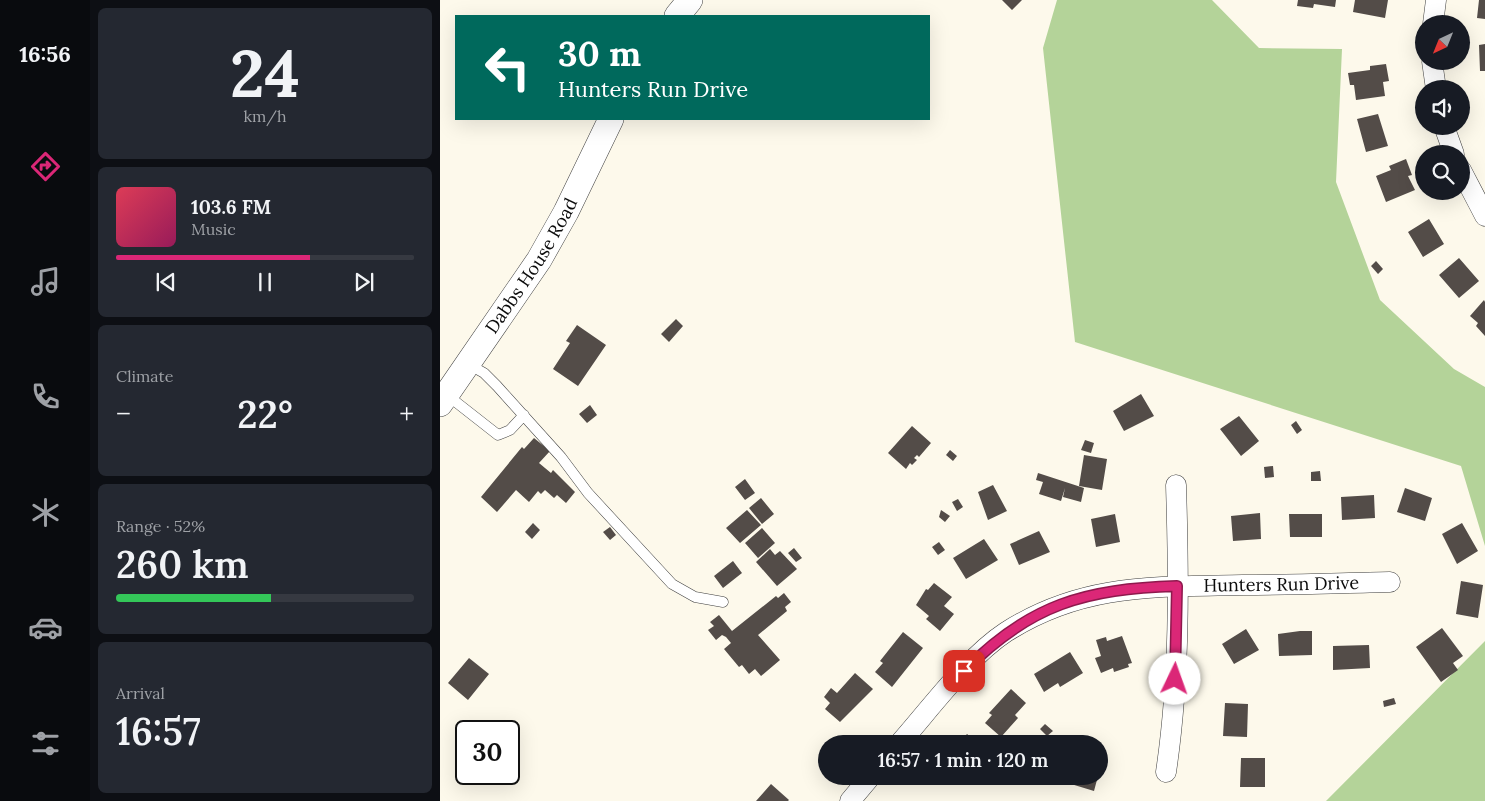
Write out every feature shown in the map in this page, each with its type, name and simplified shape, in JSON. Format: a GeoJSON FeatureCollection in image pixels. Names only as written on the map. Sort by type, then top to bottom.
{"type":"FeatureCollection","features":[{"type":"Feature","properties":{"kind":"street"},"geometry":{"type":"LineString","coordinates":[[678,15],[690,0]]}},
{"type":"Feature","properties":{"kind":"street"},"geometry":{"type":"LineString","coordinates":[[1434,15],[1436,0]]}},
{"type":"Feature","properties":{"kind":"street","name":"Dabbs House Road"},"geometry":{"type":"LineString","coordinates":[[443,400],[539,260],[564,216],[611,120]]}},
{"type":"Feature","properties":{"kind":"street"},"geometry":{"type":"LineString","coordinates":[[1470,187],[1485,216]]}},
{"type":"Feature","properties":{"kind":"street"},"geometry":{"type":"LineString","coordinates":[[1166,772],[1173,730],[1177,586],[1176,485]]}},
{"type":"Feature","properties":{"kind":"street","name":"Hunters Run Drive"},"geometry":{"type":"LineString","coordinates":[[907,735],[951,684],[989,646],[1006,633],[1052,607],[1091,594],[1145,587],[1390,582]]}},
{"type":"Feature","properties":{"kind":"street"},"geometry":{"type":"LineString","coordinates":[[850,801],[863,785]]}},
{"type":"Feature","properties":{"kind":"lane"},"geometry":{"type":"LineString","coordinates":[[468,364],[484,373],[524,415],[561,457],[588,494],[672,584],[695,597],[723,602]]}},
{"type":"Feature","properties":{"kind":"lane"},"geometry":{"type":"LineString","coordinates":[[443,400],[498,435],[510,430],[524,415]]}},
{"type":"Feature","properties":{"kind":"green space"},"geometry":{"type":"Polygon","coordinates":[[[1057,0],[1212,0],[1259,48],[1342,49],[1336,182],[1380,300],[1454,369],[1485,387],[1485,546],[1461,466],[1075,342],[1043,48],[1057,0]]]}},
{"type":"Feature","properties":{"kind":"green space"},"geometry":{"type":"Polygon","coordinates":[[[1485,641],[1485,801],[1326,801],[1485,641]]]}},
{"type":"Feature","properties":{"kind":"building"},"geometry":{"type":"Polygon","coordinates":[[[1002,0],[1022,0],[1012,10],[1002,0]]]}},
{"type":"Feature","properties":{"kind":"building"},"geometry":{"type":"Polygon","coordinates":[[[1298,0],[1336,0],[1335,7],[1314,4],[1313,8],[1297,6],[1298,0]]]}},
{"type":"Feature","properties":{"kind":"building"},"geometry":{"type":"Polygon","coordinates":[[[1355,0],[1388,0],[1385,18],[1353,12],[1355,0]]]}},
{"type":"Feature","properties":{"kind":"building"},"geometry":{"type":"Polygon","coordinates":[[[1479,0],[1485,0],[1485,19],[1477,18],[1479,0]]]}},
{"type":"Feature","properties":{"kind":"building"},"geometry":{"type":"Polygon","coordinates":[[[1485,44],[1485,71],[1480,71],[1479,45],[1485,44]]]}},
{"type":"Feature","properties":{"kind":"building"},"geometry":{"type":"Polygon","coordinates":[[[1386,64],[1389,81],[1383,82],[1385,96],[1356,100],[1354,85],[1350,85],[1348,73],[1370,70],[1370,66],[1386,64]]]}},
{"type":"Feature","properties":{"kind":"building"},"geometry":{"type":"Polygon","coordinates":[[[1378,114],[1388,146],[1366,152],[1357,119],[1378,114]]]}},
{"type":"Feature","properties":{"kind":"building"},"geometry":{"type":"Polygon","coordinates":[[[1406,159],[1412,175],[1408,176],[1415,190],[1386,202],[1376,176],[1391,170],[1389,166],[1406,159]]]}},
{"type":"Feature","properties":{"kind":"building"},"geometry":{"type":"Polygon","coordinates":[[[1429,219],[1444,244],[1423,257],[1408,232],[1429,219]]]}},
{"type":"Feature","properties":{"kind":"building"},"geometry":{"type":"Polygon","coordinates":[[[1459,258],[1479,281],[1459,298],[1439,275],[1459,258]]]}},
{"type":"Feature","properties":{"kind":"building"},"geometry":{"type":"Polygon","coordinates":[[[1376,261],[1383,269],[1378,274],[1371,266],[1376,261]]]}},
{"type":"Feature","properties":{"kind":"building"},"geometry":{"type":"Polygon","coordinates":[[[1484,300],[1485,336],[1476,326],[1478,323],[1470,316],[1484,300]]]}},
{"type":"Feature","properties":{"kind":"building"},"geometry":{"type":"Polygon","coordinates":[[[676,319],[683,326],[669,342],[661,334],[676,319]]]}},
{"type":"Feature","properties":{"kind":"building"},"geometry":{"type":"Polygon","coordinates":[[[577,325],[606,345],[578,386],[553,369],[570,343],[566,341],[577,325]]]}},
{"type":"Feature","properties":{"kind":"building"},"geometry":{"type":"Polygon","coordinates":[[[1141,394],[1154,416],[1124,431],[1113,411],[1141,394]]]}},
{"type":"Feature","properties":{"kind":"building"},"geometry":{"type":"Polygon","coordinates":[[[590,405],[597,415],[587,423],[579,414],[590,405]]]}},
{"type":"Feature","properties":{"kind":"building"},"geometry":{"type":"Polygon","coordinates":[[[1239,416],[1259,441],[1241,456],[1220,429],[1239,416]]]}},
{"type":"Feature","properties":{"kind":"building"},"geometry":{"type":"Polygon","coordinates":[[[1296,421],[1302,430],[1297,434],[1291,425],[1296,421]]]}},
{"type":"Feature","properties":{"kind":"building"},"geometry":{"type":"Polygon","coordinates":[[[912,426],[931,443],[919,457],[917,455],[914,458],[917,460],[912,465],[910,463],[906,469],[888,453],[912,426]]]}},
{"type":"Feature","properties":{"kind":"building"},"geometry":{"type":"Polygon","coordinates":[[[534,438],[550,451],[539,463],[551,473],[553,470],[575,492],[566,503],[557,495],[554,498],[545,490],[541,494],[538,491],[529,502],[516,490],[497,512],[481,497],[522,447],[524,449],[534,438]]]}},
{"type":"Feature","properties":{"kind":"building"},"geometry":{"type":"Polygon","coordinates":[[[1085,440],[1094,443],[1091,453],[1081,450],[1085,440]]]}},
{"type":"Feature","properties":{"kind":"building"},"geometry":{"type":"Polygon","coordinates":[[[950,450],[957,456],[953,461],[946,455],[950,450]]]}},
{"type":"Feature","properties":{"kind":"building"},"geometry":{"type":"Polygon","coordinates":[[[1084,455],[1107,459],[1102,490],[1079,486],[1084,455]]]}},
{"type":"Feature","properties":{"kind":"building"},"geometry":{"type":"Polygon","coordinates":[[[1273,466],[1274,477],[1265,478],[1264,467],[1273,466]]]}},
{"type":"Feature","properties":{"kind":"building"},"geometry":{"type":"Polygon","coordinates":[[[1320,471],[1321,481],[1311,481],[1311,472],[1320,471]]]}},
{"type":"Feature","properties":{"kind":"building"},"geometry":{"type":"Polygon","coordinates":[[[1038,473],[1084,488],[1081,502],[1063,497],[1065,488],[1061,501],[1039,494],[1043,482],[1036,480],[1038,473]]]}},
{"type":"Feature","properties":{"kind":"building"},"geometry":{"type":"Polygon","coordinates":[[[745,479],[755,493],[745,500],[735,487],[745,479]]]}},
{"type":"Feature","properties":{"kind":"building"},"geometry":{"type":"Polygon","coordinates":[[[993,485],[1007,511],[988,520],[978,492],[993,485]]]}},
{"type":"Feature","properties":{"kind":"building"},"geometry":{"type":"Polygon","coordinates":[[[1405,488],[1432,498],[1425,521],[1397,512],[1405,488]]]}},
{"type":"Feature","properties":{"kind":"building"},"geometry":{"type":"Polygon","coordinates":[[[1374,495],[1375,518],[1342,520],[1341,497],[1374,495]]]}},
{"type":"Feature","properties":{"kind":"building"},"geometry":{"type":"Polygon","coordinates":[[[761,498],[774,514],[762,524],[749,508],[761,498]]]}},
{"type":"Feature","properties":{"kind":"building"},"geometry":{"type":"Polygon","coordinates":[[[958,499],[963,507],[957,511],[952,502],[958,499]]]}},
{"type":"Feature","properties":{"kind":"building"},"geometry":{"type":"Polygon","coordinates":[[[747,510],[761,525],[740,543],[726,528],[747,510]]]}},
{"type":"Feature","properties":{"kind":"building"},"geometry":{"type":"Polygon","coordinates":[[[941,510],[950,516],[945,522],[939,517],[941,510]]]}},
{"type":"Feature","properties":{"kind":"building"},"geometry":{"type":"Polygon","coordinates":[[[1260,513],[1261,539],[1233,541],[1231,516],[1260,513]]]}},
{"type":"Feature","properties":{"kind":"building"},"geometry":{"type":"Polygon","coordinates":[[[1115,514],[1120,542],[1096,547],[1091,519],[1115,514]]]}},
{"type":"Feature","properties":{"kind":"building"},"geometry":{"type":"Polygon","coordinates":[[[1289,514],[1322,514],[1322,537],[1290,537],[1289,514]]]}},
{"type":"Feature","properties":{"kind":"building"},"geometry":{"type":"Polygon","coordinates":[[[533,523],[540,530],[532,539],[525,532],[533,523]]]}},
{"type":"Feature","properties":{"kind":"building"},"geometry":{"type":"Polygon","coordinates":[[[1462,523],[1478,551],[1457,564],[1442,534],[1462,523]]]}},
{"type":"Feature","properties":{"kind":"building"},"geometry":{"type":"Polygon","coordinates":[[[610,527],[616,535],[610,540],[603,532],[610,527]]]}},
{"type":"Feature","properties":{"kind":"building"},"geometry":{"type":"Polygon","coordinates":[[[762,528],[775,543],[758,558],[745,543],[762,528]]]}},
{"type":"Feature","properties":{"kind":"building"},"geometry":{"type":"Polygon","coordinates":[[[1039,531],[1050,552],[1019,565],[1010,544],[1039,531]]]}},
{"type":"Feature","properties":{"kind":"building"},"geometry":{"type":"Polygon","coordinates":[[[984,539],[998,560],[966,579],[953,558],[984,539]]]}},
{"type":"Feature","properties":{"kind":"building"},"geometry":{"type":"Polygon","coordinates":[[[939,542],[945,550],[938,555],[932,547],[939,542]]]}},
{"type":"Feature","properties":{"kind":"building"},"geometry":{"type":"Polygon","coordinates":[[[794,548],[802,558],[796,562],[788,553],[794,548]]]}},
{"type":"Feature","properties":{"kind":"building"},"geometry":{"type":"Polygon","coordinates":[[[770,549],[775,555],[780,551],[797,569],[777,586],[756,562],[770,549]]]}},
{"type":"Feature","properties":{"kind":"building"},"geometry":{"type":"Polygon","coordinates":[[[733,561],[742,573],[723,588],[714,576],[733,561]]]}},
{"type":"Feature","properties":{"kind":"building"},"geometry":{"type":"Polygon","coordinates":[[[1461,581],[1483,585],[1478,618],[1456,614],[1461,581]]]}},
{"type":"Feature","properties":{"kind":"building"},"geometry":{"type":"Polygon","coordinates":[[[934,583],[952,597],[944,606],[954,614],[940,631],[926,619],[929,616],[916,605],[926,589],[928,590],[934,583]]]}},
{"type":"Feature","properties":{"kind":"building"},"geometry":{"type":"Polygon","coordinates":[[[784,593],[791,602],[785,607],[787,611],[758,635],[780,660],[761,676],[755,669],[749,674],[742,665],[739,667],[724,649],[731,643],[726,637],[722,635],[716,640],[708,630],[714,626],[710,622],[719,615],[732,631],[776,596],[778,598],[784,593]]]}},
{"type":"Feature","properties":{"kind":"building"},"geometry":{"type":"Polygon","coordinates":[[[1442,628],[1463,656],[1453,663],[1458,670],[1441,682],[1416,647],[1442,628]]]}},
{"type":"Feature","properties":{"kind":"building"},"geometry":{"type":"Polygon","coordinates":[[[1246,629],[1259,650],[1234,664],[1222,644],[1246,629]]]}},
{"type":"Feature","properties":{"kind":"building"},"geometry":{"type":"Polygon","coordinates":[[[1312,631],[1312,655],[1279,656],[1278,634],[1312,631]]]}},
{"type":"Feature","properties":{"kind":"building"},"geometry":{"type":"Polygon","coordinates":[[[903,632],[923,648],[892,687],[875,672],[883,663],[880,661],[903,632]]]}},
{"type":"Feature","properties":{"kind":"building"},"geometry":{"type":"Polygon","coordinates":[[[1122,636],[1132,663],[1128,664],[1129,667],[1114,672],[1113,668],[1101,673],[1095,658],[1101,656],[1096,640],[1106,637],[1107,641],[1122,636]]]}},
{"type":"Feature","properties":{"kind":"building"},"geometry":{"type":"Polygon","coordinates":[[[1369,645],[1370,668],[1333,670],[1333,646],[1369,645]]]}},
{"type":"Feature","properties":{"kind":"building"},"geometry":{"type":"Polygon","coordinates":[[[1070,652],[1083,673],[1060,687],[1058,683],[1044,692],[1034,674],[1070,652]]]}},
{"type":"Feature","properties":{"kind":"building"},"geometry":{"type":"Polygon","coordinates":[[[469,658],[489,674],[468,700],[448,683],[469,658]]]}},
{"type":"Feature","properties":{"kind":"building"},"geometry":{"type":"Polygon","coordinates":[[[855,673],[873,689],[840,722],[825,709],[830,703],[824,697],[831,688],[837,693],[855,673]]]}},
{"type":"Feature","properties":{"kind":"building"},"geometry":{"type":"Polygon","coordinates":[[[1011,689],[1026,703],[1015,715],[1018,718],[1003,735],[999,735],[985,723],[992,715],[989,713],[1011,689]]]}},
{"type":"Feature","properties":{"kind":"building"},"geometry":{"type":"Polygon","coordinates":[[[1394,698],[1396,704],[1384,707],[1383,701],[1394,698]]]}},
{"type":"Feature","properties":{"kind":"building"},"geometry":{"type":"Polygon","coordinates":[[[1225,703],[1248,704],[1247,737],[1223,736],[1225,703]]]}},
{"type":"Feature","properties":{"kind":"building"},"geometry":{"type":"Polygon","coordinates":[[[1045,724],[1053,731],[1046,735],[1040,729],[1045,724]]]}},
{"type":"Feature","properties":{"kind":"building"},"geometry":{"type":"Polygon","coordinates":[[[1241,758],[1265,758],[1265,787],[1240,787],[1241,758]]]}},
{"type":"Feature","properties":{"kind":"building"},"geometry":{"type":"Polygon","coordinates":[[[771,784],[789,800],[756,801],[771,784]]]}},
{"type":"Feature","properties":{"kind":"building"},"geometry":{"type":"Polygon","coordinates":[[[1074,785],[1096,785],[1094,791],[1074,785]]]}},
{"type":"Feature","properties":{"kind":"route"},"geometry":{"type":"LineString","coordinates":[[964,671],[989,646],[1006,633],[1052,607],[1091,594],[1145,587],[1177,586],[1175,679]]}}]}
